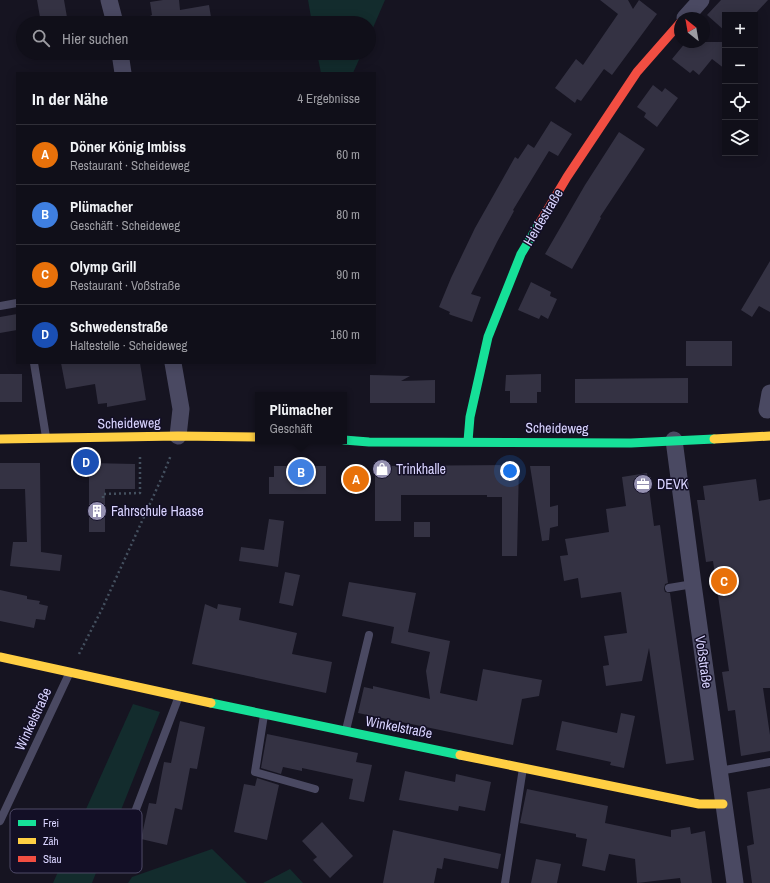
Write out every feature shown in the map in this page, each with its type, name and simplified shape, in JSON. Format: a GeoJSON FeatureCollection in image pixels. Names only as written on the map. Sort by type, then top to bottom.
{"type":"FeatureCollection","features":[{"type":"Feature","properties":{"kind":"street"},"geometry":{"type":"LineString","coordinates":[[109,0],[113,16]]}},
{"type":"Feature","properties":{"kind":"street"},"geometry":{"type":"LineString","coordinates":[[690,12],[701,0]]}},
{"type":"Feature","properties":{"kind":"street","name":"Heidestraße"},"geometry":{"type":"LineString","coordinates":[[468,441],[470,417],[488,337],[521,254],[567,177],[637,72],[674,30]]}},
{"type":"Feature","properties":{"kind":"street"},"geometry":{"type":"LineString","coordinates":[[121,60],[123,72]]}},
{"type":"Feature","properties":{"kind":"street"},"geometry":{"type":"LineString","coordinates":[[173,364],[181,409],[178,436]]}},
{"type":"Feature","properties":{"kind":"street"},"geometry":{"type":"LineString","coordinates":[[767,410],[770,393]]}},
{"type":"Feature","properties":{"kind":"street","name":"Scheideweg"},"geometry":{"type":"LineString","coordinates":[[0,439],[178,436],[255,437]]}},
{"type":"Feature","properties":{"kind":"street","name":"Scheideweg"},"geometry":{"type":"LineString","coordinates":[[347,440],[369,442],[468,441],[631,443],[770,436]]}},
{"type":"Feature","properties":{"kind":"street","name":"Voßstraße"},"geometry":{"type":"LineString","coordinates":[[674,440],[735,883]]}},
{"type":"Feature","properties":{"kind":"street","name":"Winkelstraße"},"geometry":{"type":"LineString","coordinates":[[0,657],[264,714],[699,804],[723,804]]}},
{"type":"Feature","properties":{"kind":"lane"},"geometry":{"type":"LineString","coordinates":[[0,306],[16,303]]}},
{"type":"Feature","properties":{"kind":"lane"},"geometry":{"type":"LineString","coordinates":[[34,364],[46,438]]}},
{"type":"Feature","properties":{"kind":"lane"},"geometry":{"type":"LineString","coordinates":[[669,588],[693,584]]}},
{"type":"Feature","properties":{"kind":"lane"},"geometry":{"type":"LineString","coordinates":[[346,731],[369,635]]}},
{"type":"Feature","properties":{"kind":"lane","name":"Winkelstraße"},"geometry":{"type":"LineString","coordinates":[[0,821],[71,672]]}},
{"type":"Feature","properties":{"kind":"lane"},"geometry":{"type":"LineString","coordinates":[[136,809],[179,696]]}},
{"type":"Feature","properties":{"kind":"lane"},"geometry":{"type":"LineString","coordinates":[[264,714],[255,772],[315,789]]}},
{"type":"Feature","properties":{"kind":"lane"},"geometry":{"type":"LineString","coordinates":[[719,771],[770,762]]}},
{"type":"Feature","properties":{"kind":"lane"},"geometry":{"type":"LineString","coordinates":[[505,883],[524,767]]}},
{"type":"Feature","properties":{"kind":"path"},"geometry":{"type":"LineString","coordinates":[[71,672],[138,532],[178,436]]}},
{"type":"Feature","properties":{"kind":"path"},"geometry":{"type":"LineString","coordinates":[[103,498],[103,494],[140,493],[139,437]]}},
{"type":"Feature","properties":{"kind":"green space"},"geometry":{"type":"Polygon","coordinates":[[[308,0],[385,0],[376,21],[376,16],[311,16],[308,0]]]}},
{"type":"Feature","properties":{"kind":"green space"},"geometry":{"type":"Polygon","coordinates":[[[318,60],[359,60],[353,72],[321,72],[318,60]]]}},
{"type":"Feature","properties":{"kind":"green space"},"geometry":{"type":"Polygon","coordinates":[[[133,704],[160,712],[121,809],[86,809],[133,704]]]}},
{"type":"Feature","properties":{"kind":"green space"},"geometry":{"type":"Polygon","coordinates":[[[212,849],[247,883],[128,883],[132,877],[212,849]]]}},
{"type":"Feature","properties":{"kind":"green space"},"geometry":{"type":"Polygon","coordinates":[[[290,869],[303,883],[263,883],[290,869]]]}},
{"type":"Feature","properties":{"kind":"green space"},"geometry":{"type":"Polygon","coordinates":[[[57,873],[96,873],[92,883],[53,883],[57,873]]]}},
{"type":"Feature","properties":{"kind":"building"},"geometry":{"type":"Polygon","coordinates":[[[37,0],[64,0],[67,16],[40,16],[37,0]]]}},
{"type":"Feature","properties":{"kind":"building"},"geometry":{"type":"Polygon","coordinates":[[[179,0],[180,10],[209,5],[211,16],[150,16],[152,15],[150,2],[179,0]]]}},
{"type":"Feature","properties":{"kind":"building"},"geometry":{"type":"Polygon","coordinates":[[[600,0],[628,0],[633,9],[639,0],[657,14],[612,75],[604,69],[581,101],[577,99],[575,103],[555,88],[576,59],[583,65],[618,14],[600,0]]]}},
{"type":"Feature","properties":{"kind":"building"},"geometry":{"type":"Polygon","coordinates":[[[721,0],[768,0],[757,12],[722,12],[722,28],[710,18],[710,12],[721,0]]]}},
{"type":"Feature","properties":{"kind":"building"},"geometry":{"type":"Polygon","coordinates":[[[710,42],[722,42],[722,67],[712,59],[699,75],[693,70],[690,73],[672,59],[681,48],[710,48],[710,42]]]}},
{"type":"Feature","properties":{"kind":"building"},"geometry":{"type":"Polygon","coordinates":[[[653,85],[662,92],[665,88],[678,98],[657,127],[644,117],[646,113],[637,107],[653,85]]]}},
{"type":"Feature","properties":{"kind":"building"},"geometry":{"type":"Polygon","coordinates":[[[551,121],[572,134],[558,156],[549,151],[513,210],[514,211],[471,294],[481,297],[472,322],[449,314],[450,312],[439,307],[475,228],[515,157],[518,159],[528,144],[534,148],[551,121]]]}},
{"type":"Feature","properties":{"kind":"building"},"geometry":{"type":"Polygon","coordinates":[[[619,132],[645,149],[600,217],[601,218],[572,269],[545,254],[585,185],[619,132]]]}},
{"type":"Feature","properties":{"kind":"building"},"geometry":{"type":"Polygon","coordinates":[[[770,261],[770,312],[759,306],[752,317],[741,310],[770,261]]]}},
{"type":"Feature","properties":{"kind":"building"},"geometry":{"type":"Polygon","coordinates":[[[531,282],[551,292],[550,296],[557,299],[548,319],[541,315],[539,319],[518,310],[531,282]]]}},
{"type":"Feature","properties":{"kind":"building"},"geometry":{"type":"Polygon","coordinates":[[[16,314],[16,330],[0,333],[0,317],[16,314]]]}},
{"type":"Feature","properties":{"kind":"building"},"geometry":{"type":"Polygon","coordinates":[[[686,341],[732,341],[732,366],[686,366],[686,341]]]}},
{"type":"Feature","properties":{"kind":"building"},"geometry":{"type":"Polygon","coordinates":[[[61,364],[140,364],[146,400],[107,407],[107,403],[98,404],[95,384],[66,389],[61,364]]]}},
{"type":"Feature","properties":{"kind":"building"},"geometry":{"type":"Polygon","coordinates":[[[0,374],[22,374],[22,402],[0,402],[0,374]]]}},
{"type":"Feature","properties":{"kind":"building"},"geometry":{"type":"Polygon","coordinates":[[[541,374],[541,392],[537,392],[537,403],[510,403],[510,391],[505,391],[506,375],[541,374]]]}},
{"type":"Feature","properties":{"kind":"building"},"geometry":{"type":"Polygon","coordinates":[[[370,375],[410,376],[401,381],[435,380],[435,403],[370,403],[370,375]]]}},
{"type":"Feature","properties":{"kind":"building"},"geometry":{"type":"Polygon","coordinates":[[[688,378],[688,403],[575,403],[575,379],[688,378]]]}},
{"type":"Feature","properties":{"kind":"building"},"geometry":{"type":"Polygon","coordinates":[[[0,463],[40,463],[41,552],[62,555],[60,571],[10,566],[13,542],[27,542],[25,489],[0,489],[0,463]]]}},
{"type":"Feature","properties":{"kind":"building"},"geometry":{"type":"Polygon","coordinates":[[[89,463],[135,464],[135,489],[105,489],[105,532],[89,532],[89,463]]]}},
{"type":"Feature","properties":{"kind":"building"},"geometry":{"type":"Polygon","coordinates":[[[519,465],[517,556],[502,556],[502,497],[487,497],[487,495],[401,495],[401,521],[375,521],[375,476],[378,476],[378,466],[519,465]]]}},
{"type":"Feature","properties":{"kind":"building"},"geometry":{"type":"Polygon","coordinates":[[[274,466],[326,466],[326,494],[269,494],[269,477],[274,477],[274,466]]]}},
{"type":"Feature","properties":{"kind":"building"},"geometry":{"type":"Polygon","coordinates":[[[530,466],[550,466],[550,507],[558,505],[558,526],[550,528],[549,540],[542,541],[530,466]]]}},
{"type":"Feature","properties":{"kind":"building"},"geometry":{"type":"Polygon","coordinates":[[[647,473],[654,526],[660,525],[668,583],[665,584],[664,589],[665,592],[670,593],[694,760],[666,764],[649,648],[642,681],[606,686],[603,666],[609,665],[604,636],[627,633],[621,592],[581,598],[578,578],[564,581],[560,556],[568,555],[565,539],[609,532],[606,509],[626,506],[622,477],[647,473]]]}},
{"type":"Feature","properties":{"kind":"building"},"geometry":{"type":"Polygon","coordinates":[[[756,479],[759,501],[770,499],[770,688],[763,688],[770,735],[770,751],[741,756],[735,710],[728,711],[722,672],[729,671],[713,561],[706,562],[697,500],[705,500],[703,486],[756,479]]]}},
{"type":"Feature","properties":{"kind":"building"},"geometry":{"type":"Polygon","coordinates":[[[269,519],[284,521],[278,567],[239,561],[241,547],[264,550],[269,519]]]}},
{"type":"Feature","properties":{"kind":"building"},"geometry":{"type":"Polygon","coordinates":[[[414,522],[430,522],[430,537],[414,537],[414,522]]]}},
{"type":"Feature","properties":{"kind":"building"},"geometry":{"type":"Polygon","coordinates":[[[285,572],[300,575],[293,606],[279,603],[285,572]]]}},
{"type":"Feature","properties":{"kind":"building"},"geometry":{"type":"Polygon","coordinates":[[[349,582],[416,593],[408,632],[450,641],[440,693],[477,701],[483,669],[542,680],[539,696],[522,699],[513,745],[358,713],[364,687],[373,689],[373,686],[430,699],[426,671],[430,652],[391,643],[394,627],[342,616],[349,582]]]}},
{"type":"Feature","properties":{"kind":"building"},"geometry":{"type":"Polygon","coordinates":[[[0,590],[27,596],[27,599],[40,601],[39,604],[48,606],[45,620],[36,619],[34,628],[0,621],[0,590]]]}},
{"type":"Feature","properties":{"kind":"building"},"geometry":{"type":"Polygon","coordinates":[[[205,604],[217,609],[218,604],[241,608],[239,620],[297,633],[292,654],[332,662],[326,693],[192,664],[205,604]]]}},
{"type":"Feature","properties":{"kind":"building"},"geometry":{"type":"Polygon","coordinates":[[[621,713],[635,716],[624,768],[610,765],[611,762],[556,750],[562,721],[617,733],[621,713]]]}},
{"type":"Feature","properties":{"kind":"building"},"geometry":{"type":"Polygon","coordinates":[[[180,721],[205,727],[197,769],[190,768],[182,810],[175,808],[167,845],[142,839],[142,834],[149,803],[156,804],[164,762],[171,763],[180,721]]]}},
{"type":"Feature","properties":{"kind":"building"},"geometry":{"type":"Polygon","coordinates":[[[267,734],[358,753],[356,762],[372,765],[364,802],[349,799],[353,779],[302,768],[302,771],[283,767],[281,774],[261,768],[267,734]]]}},
{"type":"Feature","properties":{"kind":"building"},"geometry":{"type":"Polygon","coordinates":[[[405,771],[455,782],[456,774],[491,782],[485,811],[459,806],[458,811],[399,800],[405,771]]]}},
{"type":"Feature","properties":{"kind":"building"},"geometry":{"type":"Polygon","coordinates":[[[257,778],[279,785],[267,840],[234,832],[244,784],[255,786],[257,778]]]}},
{"type":"Feature","properties":{"kind":"building"},"geometry":{"type":"Polygon","coordinates":[[[770,788],[770,883],[752,883],[747,846],[754,844],[747,792],[770,788]]]}},
{"type":"Feature","properties":{"kind":"building"},"geometry":{"type":"Polygon","coordinates":[[[527,789],[608,806],[605,823],[671,837],[671,830],[690,827],[691,834],[705,831],[712,883],[681,883],[680,878],[637,883],[635,859],[609,854],[605,871],[582,866],[587,839],[576,837],[576,834],[520,823],[527,789]]]}},
{"type":"Feature","properties":{"kind":"building"},"geometry":{"type":"Polygon","coordinates":[[[322,822],[353,856],[330,878],[313,860],[317,857],[302,841],[322,822]]]}},
{"type":"Feature","properties":{"kind":"building"},"geometry":{"type":"Polygon","coordinates":[[[393,830],[501,854],[498,869],[444,858],[442,869],[437,868],[434,883],[383,883],[393,830]]]}},
{"type":"Feature","properties":{"kind":"building"},"geometry":{"type":"Polygon","coordinates":[[[536,859],[561,864],[557,883],[531,883],[536,859]]]}},
{"type":"Feature","properties":{"kind":"traffic: fast"},"geometry":{"type":"LineString","coordinates":[[468,441],[470,417],[488,337],[521,254],[539,224]]}},
{"type":"Feature","properties":{"kind":"traffic: fast"},"geometry":{"type":"LineString","coordinates":[[347,440],[369,442],[631,443],[714,439]]}},
{"type":"Feature","properties":{"kind":"traffic: fast"},"geometry":{"type":"LineString","coordinates":[[211,703],[460,755]]}},
{"type":"Feature","properties":{"kind":"traffic: slow"},"geometry":{"type":"LineString","coordinates":[[0,439],[178,436],[255,437]]}},
{"type":"Feature","properties":{"kind":"traffic: slow"},"geometry":{"type":"LineString","coordinates":[[714,439],[770,436]]}},
{"type":"Feature","properties":{"kind":"traffic: slow"},"geometry":{"type":"LineString","coordinates":[[0,657],[211,703]]}},
{"type":"Feature","properties":{"kind":"traffic: slow"},"geometry":{"type":"LineString","coordinates":[[460,755],[699,804],[723,804]]}},
{"type":"Feature","properties":{"kind":"traffic: jam"},"geometry":{"type":"LineString","coordinates":[[539,224],[567,177],[637,72],[674,30]]}},
{"type":"Feature","properties":{"kind":"place","name":"Schwedenstraße"},"geometry":{"type":"Point","coordinates":[86,462]}},
{"type":"Feature","properties":{"kind":"place","name":"Trinkhalle"},"geometry":{"type":"Point","coordinates":[382,469]}},
{"type":"Feature","properties":{"kind":"place","name":"Plümacher"},"geometry":{"type":"Point","coordinates":[301,472]}},
{"type":"Feature","properties":{"kind":"place","name":"Döner König Imbiss"},"geometry":{"type":"Point","coordinates":[356,479]}},
{"type":"Feature","properties":{"kind":"place","name":"DEVK"},"geometry":{"type":"Point","coordinates":[643,484]}},
{"type":"Feature","properties":{"kind":"place","name":"Fahrschule Haase"},"geometry":{"type":"Point","coordinates":[97,511]}},
{"type":"Feature","properties":{"kind":"place","name":"Olymp Grill"},"geometry":{"type":"Point","coordinates":[724,581]}}]}
